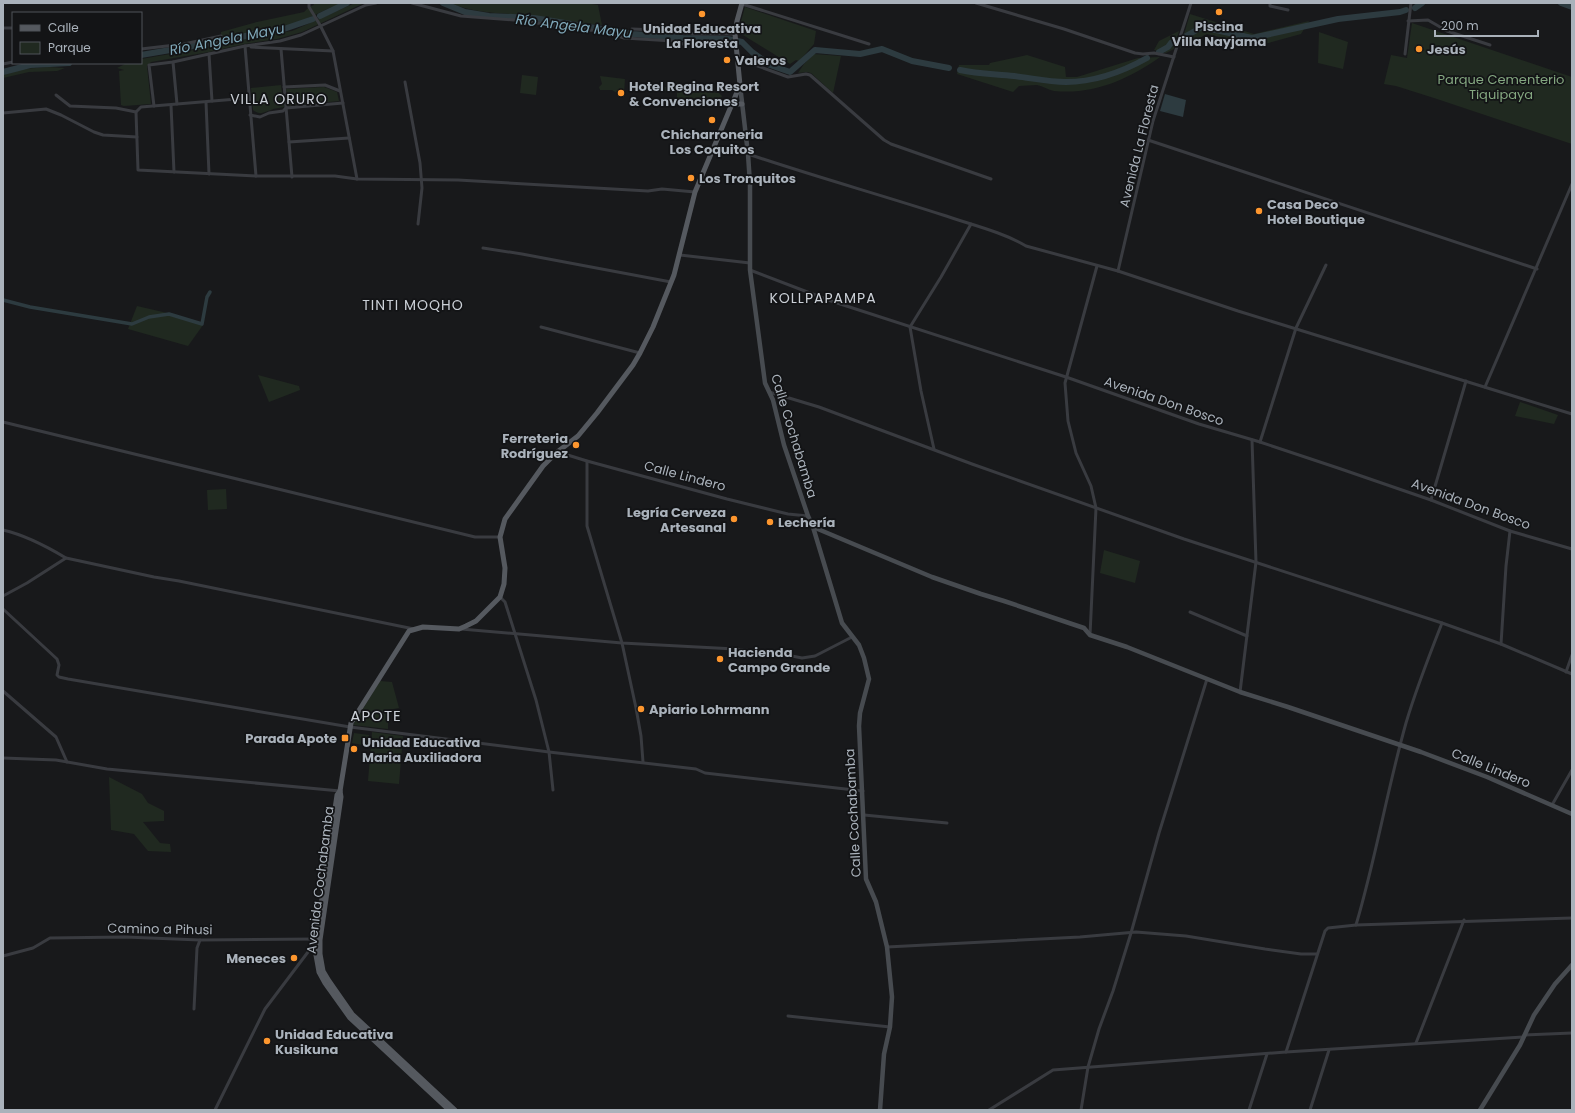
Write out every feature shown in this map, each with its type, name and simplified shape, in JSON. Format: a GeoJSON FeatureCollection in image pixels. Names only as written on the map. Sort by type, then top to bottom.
{"type":"FeatureCollection","features":[{"type":"Feature","properties":{"kind":"main road","name":"Calle Cochabamba"},"geometry":{"type":"LineString","coordinates":[[740,85],[735,38],[736,21],[742,4]]}},
{"type":"Feature","properties":{"kind":"main road"},"geometry":{"type":"LineString","coordinates":[[414,629],[423,626],[459,628],[476,621],[500,597],[504,584],[505,568],[500,537],[505,518],[543,466],[575,439],[592,419],[640,354],[653,327],[671,282],[680,255],[695,192],[740,85]]}},
{"type":"Feature","properties":{"kind":"main road"},"geometry":{"type":"LineString","coordinates":[[732,104],[742,104]]}},
{"type":"Feature","properties":{"kind":"main road","name":"Avenida Cochabamba"},"geometry":{"type":"LineString","coordinates":[[414,629],[406,635],[350,727],[340,791],[337,796],[334,828],[318,940],[319,972],[350,1018],[449,1110]]}},
{"type":"Feature","properties":{"kind":"main road","name":"Avenida Cochabamba"},"geometry":{"type":"LineString","coordinates":[[318,947],[320,960],[325,974],[352,1014],[455,1110]]}},
{"type":"Feature","properties":{"kind":"street"},"geometry":{"type":"LineString","coordinates":[[154,106],[149,65],[174,62],[301,35],[366,5],[376,3]]}},
{"type":"Feature","properties":{"kind":"street"},"geometry":{"type":"LineString","coordinates":[[412,3],[461,16],[526,21],[572,29],[604,31],[624,38],[673,41],[683,44],[736,48]]}},
{"type":"Feature","properties":{"kind":"street"},"geometry":{"type":"LineString","coordinates":[[976,3],[1135,52],[1143,54],[1154,53],[1174,57]]}},
{"type":"Feature","properties":{"kind":"street","name":"Avenida La Floresta"},"geometry":{"type":"LineString","coordinates":[[1118,271],[1136,200],[1148,140],[1191,3]]}},
{"type":"Feature","properties":{"kind":"street"},"geometry":{"type":"LineString","coordinates":[[1270,3],[1270,6],[1288,10]]}},
{"type":"Feature","properties":{"kind":"street"},"geometry":{"type":"LineString","coordinates":[[1405,54],[1411,3]]}},
{"type":"Feature","properties":{"kind":"street"},"geometry":{"type":"LineString","coordinates":[[308,4],[333,52],[357,180]]}},
{"type":"Feature","properties":{"kind":"street"},"geometry":{"type":"LineString","coordinates":[[742,4],[869,44]]}},
{"type":"Feature","properties":{"kind":"street"},"geometry":{"type":"LineString","coordinates":[[1408,21],[1428,20],[1447,31],[1490,45]]}},
{"type":"Feature","properties":{"kind":"street"},"geometry":{"type":"LineString","coordinates":[[632,30],[657,30],[735,38]]}},
{"type":"Feature","properties":{"kind":"street"},"geometry":{"type":"LineString","coordinates":[[142,49],[184,44],[221,36]]}},
{"type":"Feature","properties":{"kind":"street"},"geometry":{"type":"LineString","coordinates":[[245,46],[281,50],[333,52]]}},
{"type":"Feature","properties":{"kind":"street"},"geometry":{"type":"LineString","coordinates":[[245,46],[256,176]]}},
{"type":"Feature","properties":{"kind":"street"},"geometry":{"type":"LineString","coordinates":[[281,50],[292,176]]}},
{"type":"Feature","properties":{"kind":"street"},"geometry":{"type":"LineString","coordinates":[[209,54],[212,101]]}},
{"type":"Feature","properties":{"kind":"street"},"geometry":{"type":"LineString","coordinates":[[737,58],[742,58],[755,65],[788,77],[806,74],[810,75],[884,140],[891,144],[991,179]]}},
{"type":"Feature","properties":{"kind":"street"},"geometry":{"type":"LineString","coordinates":[[174,62],[177,104]]}},
{"type":"Feature","properties":{"kind":"street"},"geometry":{"type":"LineString","coordinates":[[405,82],[420,163],[422,188],[418,224]]}},
{"type":"Feature","properties":{"kind":"street","name":"Calle Cochabamba"},"geometry":{"type":"LineString","coordinates":[[740,85],[748,154],[751,211],[750,270],[765,383],[772,400],[784,445],[808,516],[814,527],[842,624],[862,650],[869,679],[860,713],[859,726],[866,879],[876,902],[887,947],[892,997],[890,1027],[884,1054],[880,1110]]}},
{"type":"Feature","properties":{"kind":"street"},"geometry":{"type":"LineString","coordinates":[[284,87],[325,86],[340,91]]}},
{"type":"Feature","properties":{"kind":"street"},"geometry":{"type":"LineString","coordinates":[[56,95],[70,106],[116,108],[136,112]]}},
{"type":"Feature","properties":{"kind":"street"},"geometry":{"type":"LineString","coordinates":[[249,98],[141,107],[136,112],[138,170],[256,176],[336,176],[357,180],[458,180],[642,191],[662,189],[695,192]]}},
{"type":"Feature","properties":{"kind":"street"},"geometry":{"type":"LineString","coordinates":[[206,102],[209,174]]}},
{"type":"Feature","properties":{"kind":"street"},"geometry":{"type":"LineString","coordinates":[[250,115],[260,117],[269,113],[283,111],[286,108],[343,103]]}},
{"type":"Feature","properties":{"kind":"street"},"geometry":{"type":"LineString","coordinates":[[171,105],[174,172]]}},
{"type":"Feature","properties":{"kind":"street"},"geometry":{"type":"LineString","coordinates":[[3,113],[46,109],[94,132],[104,135],[137,137]]}},
{"type":"Feature","properties":{"kind":"street"},"geometry":{"type":"LineString","coordinates":[[289,142],[350,138]]}},
{"type":"Feature","properties":{"kind":"street"},"geometry":{"type":"LineString","coordinates":[[1148,140],[1537,269]]}},
{"type":"Feature","properties":{"kind":"street"},"geometry":{"type":"LineString","coordinates":[[748,154],[971,224],[1018,240],[1026,246],[1118,271],[1238,311],[1572,414]]}},
{"type":"Feature","properties":{"kind":"street"},"geometry":{"type":"LineString","coordinates":[[1485,387],[1537,269],[1572,184]]}},
{"type":"Feature","properties":{"kind":"street"},"geometry":{"type":"LineString","coordinates":[[934,449],[910,327],[971,224]]}},
{"type":"Feature","properties":{"kind":"street"},"geometry":{"type":"LineString","coordinates":[[483,248],[671,282]]}},
{"type":"Feature","properties":{"kind":"street"},"geometry":{"type":"LineString","coordinates":[[680,255],[750,263]]}},
{"type":"Feature","properties":{"kind":"street"},"geometry":{"type":"LineString","coordinates":[[1260,442],[1296,328],[1326,265]]}},
{"type":"Feature","properties":{"kind":"street"},"geometry":{"type":"LineString","coordinates":[[1090,635],[1096,508],[1091,486],[1076,453],[1068,421],[1066,378],[1097,266]]}},
{"type":"Feature","properties":{"kind":"street","name":"Avenida Don Bosco"},"geometry":{"type":"LineString","coordinates":[[750,270],[831,301],[1066,378],[1199,424],[1260,442],[1431,500],[1510,531],[1572,549]]}},
{"type":"Feature","properties":{"kind":"street"},"geometry":{"type":"LineString","coordinates":[[541,327],[640,354]]}},
{"type":"Feature","properties":{"kind":"street"},"geometry":{"type":"LineString","coordinates":[[1431,500],[1466,381]]}},
{"type":"Feature","properties":{"kind":"street"},"geometry":{"type":"LineString","coordinates":[[769,392],[819,407],[1096,508],[1442,623],[1501,644],[1572,674]]}},
{"type":"Feature","properties":{"kind":"street"},"geometry":{"type":"LineString","coordinates":[[3,422],[475,537],[500,537]]}},
{"type":"Feature","properties":{"kind":"street"},"geometry":{"type":"LineString","coordinates":[[1240,692],[1256,562],[1252,440]]}},
{"type":"Feature","properties":{"kind":"street","name":"Calle Lindero"},"geometry":{"type":"LineString","coordinates":[[558,452],[780,512],[808,516]]}},
{"type":"Feature","properties":{"kind":"street"},"geometry":{"type":"LineString","coordinates":[[587,461],[587,526],[622,643],[641,736],[643,762]]}},
{"type":"Feature","properties":{"kind":"street","name":"Calle Lindero"},"geometry":{"type":"LineString","coordinates":[[814,527],[932,577],[1084,628],[1090,635],[1127,647],[1240,692],[1400,745],[1487,778],[1572,814]]}},
{"type":"Feature","properties":{"kind":"street"},"geometry":{"type":"LineString","coordinates":[[3,530],[15,533],[66,558],[414,629]]}},
{"type":"Feature","properties":{"kind":"street"},"geometry":{"type":"LineString","coordinates":[[1501,644],[1506,566],[1510,531]]}},
{"type":"Feature","properties":{"kind":"street"},"geometry":{"type":"LineString","coordinates":[[3,596],[27,583],[66,558]]}},
{"type":"Feature","properties":{"kind":"street"},"geometry":{"type":"LineString","coordinates":[[500,597],[505,602],[536,700],[549,752],[554,790]]}},
{"type":"Feature","properties":{"kind":"street"},"geometry":{"type":"LineString","coordinates":[[3,609],[57,659],[59,665],[57,675],[59,677],[350,727],[549,752],[643,762],[696,769],[705,773],[863,791]]}},
{"type":"Feature","properties":{"kind":"street"},"geometry":{"type":"LineString","coordinates":[[1190,612],[1247,636]]}},
{"type":"Feature","properties":{"kind":"street"},"geometry":{"type":"LineString","coordinates":[[1356,924],[1367,889],[1400,745],[1418,686],[1442,623]]}},
{"type":"Feature","properties":{"kind":"street"},"geometry":{"type":"LineString","coordinates":[[459,628],[463,630],[622,643],[735,649],[802,658],[815,656],[852,637]]}},
{"type":"Feature","properties":{"kind":"street"},"geometry":{"type":"LineString","coordinates":[[1566,672],[1572,656]]}},
{"type":"Feature","properties":{"kind":"street"},"geometry":{"type":"LineString","coordinates":[[1081,1110],[1088,1067],[1099,1029],[1131,934],[1159,833],[1207,679]]}},
{"type":"Feature","properties":{"kind":"street"},"geometry":{"type":"LineString","coordinates":[[3,691],[56,737],[67,762]]}},
{"type":"Feature","properties":{"kind":"street"},"geometry":{"type":"LineString","coordinates":[[3,758],[56,760],[106,769],[340,791]]}},
{"type":"Feature","properties":{"kind":"street"},"geometry":{"type":"LineString","coordinates":[[1552,805],[1572,770]]}},
{"type":"Feature","properties":{"kind":"street"},"geometry":{"type":"LineString","coordinates":[[864,815],[947,823]]}},
{"type":"Feature","properties":{"kind":"street"},"geometry":{"type":"LineString","coordinates":[[1286,1052],[1317,954],[1325,931],[1328,928],[1356,924],[1572,918]]}},
{"type":"Feature","properties":{"kind":"street"},"geometry":{"type":"LineString","coordinates":[[1416,1044],[1464,920]]}},
{"type":"Feature","properties":{"kind":"street"},"geometry":{"type":"LineString","coordinates":[[887,947],[1131,934],[1136,932],[1186,936],[1301,954],[1317,954]]}},
{"type":"Feature","properties":{"kind":"street","name":"Camino a Pihusi"},"geometry":{"type":"LineString","coordinates":[[3,956],[33,948],[50,938],[125,937],[200,940],[318,940]]}},
{"type":"Feature","properties":{"kind":"street"},"geometry":{"type":"LineString","coordinates":[[194,1009],[197,948],[200,940]]}},
{"type":"Feature","properties":{"kind":"street"},"geometry":{"type":"LineString","coordinates":[[216,1110],[265,1009],[311,948],[318,947]]}},
{"type":"Feature","properties":{"kind":"street"},"geometry":{"type":"LineString","coordinates":[[1480,1110],[1520,1045],[1523,1036],[1544,999],[1572,965]]}},
{"type":"Feature","properties":{"kind":"street"},"geometry":{"type":"LineString","coordinates":[[788,1016],[890,1027]]}},
{"type":"Feature","properties":{"kind":"street"},"geometry":{"type":"LineString","coordinates":[[989,1110],[1053,1070],[1286,1052],[1572,1033]]}},
{"type":"Feature","properties":{"kind":"street"},"geometry":{"type":"LineString","coordinates":[[1310,1110],[1329,1050]]}},
{"type":"Feature","properties":{"kind":"street"},"geometry":{"type":"LineString","coordinates":[[1249,1110],[1267,1054]]}},
{"type":"Feature","properties":{"kind":"green space"},"geometry":{"type":"Polygon","coordinates":[[[313,3],[341,3],[297,23],[283,27],[256,31],[231,39],[221,39],[221,32],[257,22],[304,12],[309,7],[314,5],[313,3]]]}},
{"type":"Feature","properties":{"kind":"green space"},"geometry":{"type":"Polygon","coordinates":[[[355,3],[364,3],[302,32],[277,39],[151,62],[147,66],[151,104],[121,105],[119,71],[124,70],[117,68],[125,64],[142,64],[142,59],[205,48],[258,36],[292,31],[355,3]]]}},
{"type":"Feature","properties":{"kind":"green space"},"geometry":{"type":"Polygon","coordinates":[[[449,3],[586,3],[598,5],[602,25],[471,10],[449,3]]]}},
{"type":"Feature","properties":{"kind":"green space"},"geometry":{"type":"Polygon","coordinates":[[[745,7],[816,31],[814,44],[799,61],[796,60],[790,64],[738,32],[745,7]]]}},
{"type":"Feature","properties":{"kind":"green space"},"geometry":{"type":"Polygon","coordinates":[[[1190,14],[1254,34],[1309,21],[1301,34],[1257,46],[1207,34],[1180,48],[1190,14]]]}},
{"type":"Feature","properties":{"kind":"green space","name":"Parque Cementerio Tiquipaya"},"geometry":{"type":"Polygon","coordinates":[[[1412,23],[1572,77],[1572,144],[1437,99],[1396,86],[1384,84],[1391,55],[1407,58],[1412,23]]]}},
{"type":"Feature","properties":{"kind":"green space"},"geometry":{"type":"Polygon","coordinates":[[[1179,31],[1174,49],[1166,53],[1154,50],[1159,41],[1179,31]]]}},
{"type":"Feature","properties":{"kind":"green space"},"geometry":{"type":"Polygon","coordinates":[[[1319,32],[1348,42],[1343,69],[1318,63],[1319,32]]]}},
{"type":"Feature","properties":{"kind":"green space"},"geometry":{"type":"Polygon","coordinates":[[[814,54],[841,56],[833,93],[811,73],[798,73],[804,64],[814,54]]]}},
{"type":"Feature","properties":{"kind":"green space"},"geometry":{"type":"Polygon","coordinates":[[[1027,55],[1065,67],[1066,77],[1077,77],[1138,58],[1160,57],[1136,72],[1110,84],[1097,88],[1069,92],[1054,91],[1035,85],[1019,86],[1013,92],[957,74],[959,65],[989,65],[990,63],[1027,55]]]}},
{"type":"Feature","properties":{"kind":"green space"},"geometry":{"type":"Polygon","coordinates":[[[48,67],[65,68],[57,71],[29,72],[3,78],[3,75],[23,69],[48,67]]]}},
{"type":"Feature","properties":{"kind":"green space"},"geometry":{"type":"Polygon","coordinates":[[[522,75],[538,77],[536,95],[520,93],[522,75]]]}},
{"type":"Feature","properties":{"kind":"green space"},"geometry":{"type":"Polygon","coordinates":[[[600,76],[625,79],[624,93],[617,93],[612,90],[600,90],[599,87],[602,84],[600,76]]]}},
{"type":"Feature","properties":{"kind":"green space"},"geometry":{"type":"Polygon","coordinates":[[[281,85],[284,107],[262,113],[258,113],[253,110],[251,88],[281,85]]]}},
{"type":"Feature","properties":{"kind":"green space"},"geometry":{"type":"Polygon","coordinates":[[[657,86],[719,93],[722,96],[720,100],[703,99],[701,102],[677,98],[677,92],[654,90],[657,86]]]}},
{"type":"Feature","properties":{"kind":"green space"},"geometry":{"type":"Polygon","coordinates":[[[324,87],[337,92],[339,101],[288,106],[286,89],[324,87]]]}},
{"type":"Feature","properties":{"kind":"green space"},"geometry":{"type":"Polygon","coordinates":[[[137,306],[163,312],[203,325],[188,346],[128,329],[137,306]]]}},
{"type":"Feature","properties":{"kind":"green space"},"geometry":{"type":"Polygon","coordinates":[[[258,375],[299,386],[300,390],[269,402],[258,375]]]}},
{"type":"Feature","properties":{"kind":"green space"},"geometry":{"type":"Polygon","coordinates":[[[1520,402],[1558,415],[1554,424],[1515,416],[1520,402]]]}},
{"type":"Feature","properties":{"kind":"green space"},"geometry":{"type":"Polygon","coordinates":[[[226,489],[227,509],[208,510],[207,490],[226,489]]]}},
{"type":"Feature","properties":{"kind":"green space"},"geometry":{"type":"Polygon","coordinates":[[[1104,550],[1140,561],[1135,583],[1100,573],[1104,550]]]}},
{"type":"Feature","properties":{"kind":"green space"},"geometry":{"type":"Polygon","coordinates":[[[380,681],[392,682],[399,708],[388,710],[388,729],[353,725],[380,681]]]}},
{"type":"Feature","properties":{"kind":"green space"},"geometry":{"type":"Polygon","coordinates":[[[372,732],[403,736],[399,784],[368,781],[372,732]]]}},
{"type":"Feature","properties":{"kind":"green space"},"geometry":{"type":"Polygon","coordinates":[[[354,733],[369,735],[368,746],[352,743],[354,733]]]}},
{"type":"Feature","properties":{"kind":"green space"},"geometry":{"type":"Polygon","coordinates":[[[109,777],[142,794],[148,803],[164,811],[164,821],[143,822],[160,843],[170,844],[171,852],[148,851],[134,834],[111,830],[109,777]]]}},
{"type":"Feature","properties":{"kind":"shaded area"},"geometry":{"type":"Polygon","coordinates":[[[1165,94],[1186,100],[1183,117],[1160,111],[1165,94]]]}},
{"type":"Feature","properties":{"kind":"waterway","name":"Río Angela Mayu"},"geometry":{"type":"LineString","coordinates":[[320,16],[347,3]]}},
{"type":"Feature","properties":{"kind":"waterway","name":"Río Angela Mayu"},"geometry":{"type":"LineString","coordinates":[[443,3],[465,12],[489,16],[534,18],[633,34],[683,38],[728,39],[742,42],[752,52],[770,65],[790,72],[815,50],[860,54],[882,49],[912,61],[949,68]]}},
{"type":"Feature","properties":{"kind":"waterway","name":"Río Angela Mayu"},"geometry":{"type":"LineString","coordinates":[[1415,8],[1422,3]]}},
{"type":"Feature","properties":{"kind":"waterway","name":"Río Angela Mayu"},"geometry":{"type":"LineString","coordinates":[[1561,3],[1572,7]]}},
{"type":"Feature","properties":{"kind":"waterway","name":"Río Angela Mayu"},"geometry":{"type":"LineString","coordinates":[[1186,36],[1202,27],[1252,38],[1338,19],[1406,10]]}},
{"type":"Feature","properties":{"kind":"waterway","name":"Río Angela Mayu"},"geometry":{"type":"LineString","coordinates":[[142,55],[281,30],[313,19]]}},
{"type":"Feature","properties":{"kind":"waterway","name":"Río Angela Mayu"},"geometry":{"type":"LineString","coordinates":[[1159,52],[1168,47],[1171,43]]}},
{"type":"Feature","properties":{"kind":"waterway","name":"Río Angela Mayu"},"geometry":{"type":"LineString","coordinates":[[960,70],[1053,81],[1077,82],[1118,72],[1147,58]]}},
{"type":"Feature","properties":{"kind":"waterway","name":"Río Angela Mayu"},"geometry":{"type":"LineString","coordinates":[[3,72],[30,65],[50,64]]}},
{"type":"Feature","properties":{"kind":"waterway"},"geometry":{"type":"LineString","coordinates":[[3,300],[30,307],[132,324],[149,317],[169,314],[202,324],[207,297],[210,292]]}},
{"type":"Feature","properties":{"kind":"place","name":"Piscina Villa Nayjama"},"geometry":{"type":"Point","coordinates":[1219,12]}},
{"type":"Feature","properties":{"kind":"place","name":"Unidad Educativa La Floresta"},"geometry":{"type":"Point","coordinates":[702,14]}},
{"type":"Feature","properties":{"kind":"place","name":"Jesús"},"geometry":{"type":"Point","coordinates":[1419,49]}},
{"type":"Feature","properties":{"kind":"place","name":"Valeros"},"geometry":{"type":"Point","coordinates":[727,60]}},
{"type":"Feature","properties":{"kind":"place","name":"Hotel Regina Resort & Convenciones"},"geometry":{"type":"Point","coordinates":[621,93]}},
{"type":"Feature","properties":{"kind":"place","name":"Chicharroneria Los Coquitos"},"geometry":{"type":"Point","coordinates":[712,120]}},
{"type":"Feature","properties":{"kind":"place","name":"Los Tronquitos"},"geometry":{"type":"Point","coordinates":[691,178]}},
{"type":"Feature","properties":{"kind":"place","name":"Casa Deco Hotel Boutique"},"geometry":{"type":"Point","coordinates":[1259,211]}},
{"type":"Feature","properties":{"kind":"place","name":"Ferreteria Rodríguez"},"geometry":{"type":"Point","coordinates":[576,445]}},
{"type":"Feature","properties":{"kind":"place","name":"Legría Cerveza Artesanal"},"geometry":{"type":"Point","coordinates":[734,519]}},
{"type":"Feature","properties":{"kind":"place","name":"Lechería"},"geometry":{"type":"Point","coordinates":[770,522]}},
{"type":"Feature","properties":{"kind":"place","name":"Hacienda Campo Grande"},"geometry":{"type":"Point","coordinates":[720,659]}},
{"type":"Feature","properties":{"kind":"place","name":"Apiario Lohrmann"},"geometry":{"type":"Point","coordinates":[641,709]}},
{"type":"Feature","properties":{"kind":"place","name":"Parada Apote"},"geometry":{"type":"Point","coordinates":[345,738]}},
{"type":"Feature","properties":{"kind":"place","name":"Unidad Educativa Maria Auxiliadora"},"geometry":{"type":"Point","coordinates":[354,749]}},
{"type":"Feature","properties":{"kind":"place","name":"Meneces"},"geometry":{"type":"Point","coordinates":[294,958]}},
{"type":"Feature","properties":{"kind":"place","name":"Unidad Educativa Kusikuna"},"geometry":{"type":"Point","coordinates":[267,1041]}},
{"type":"Feature","properties":{"kind":"district","name":"VILLA ORURO"},"geometry":{"type":"Point","coordinates":[279,99]}},
{"type":"Feature","properties":{"kind":"district","name":"KOLLPAPAMPA"},"geometry":{"type":"Point","coordinates":[823,298]}},
{"type":"Feature","properties":{"kind":"district","name":"TINTI MOQHO"},"geometry":{"type":"Point","coordinates":[413,305]}},
{"type":"Feature","properties":{"kind":"district","name":"APOTE"},"geometry":{"type":"Point","coordinates":[376,715]}}]}
